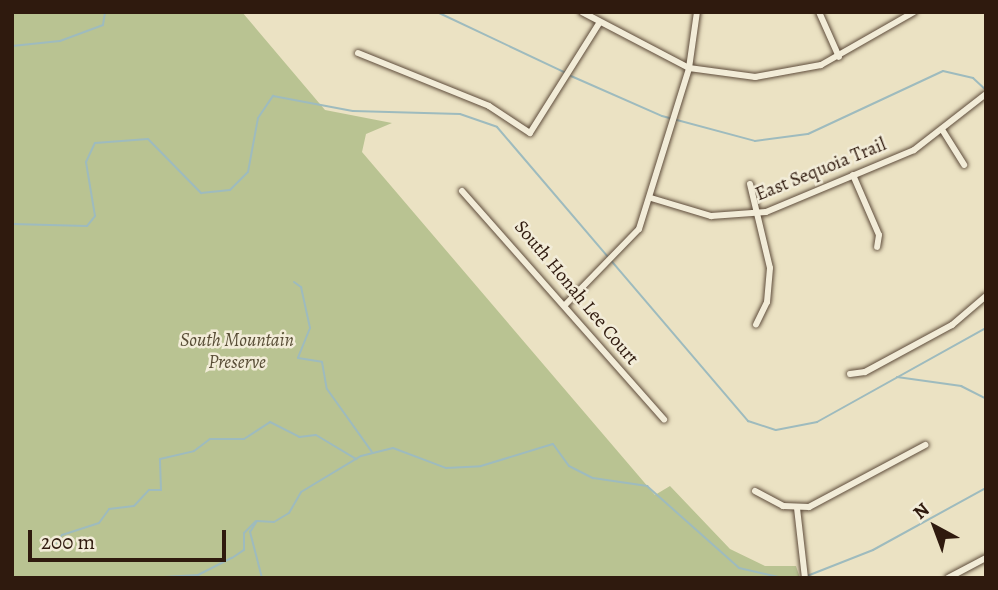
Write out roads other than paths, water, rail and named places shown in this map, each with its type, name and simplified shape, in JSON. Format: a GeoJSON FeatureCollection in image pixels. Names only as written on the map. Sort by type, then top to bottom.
{"type":"FeatureCollection","features":[{"type":"Feature","properties":{"kind":"street"},"geometry":{"type":"LineString","coordinates":[[582,12],[688,68],[780,75],[838,57],[914,12]]}},
{"type":"Feature","properties":{"kind":"street"},"geometry":{"type":"LineString","coordinates":[[565,305],[618,258],[651,198],[688,68],[697,12]]}},
{"type":"Feature","properties":{"kind":"street"},"geometry":{"type":"LineString","coordinates":[[819,12],[838,57]]}},
{"type":"Feature","properties":{"kind":"street"},"geometry":{"type":"LineString","coordinates":[[358,53],[489,106],[528,134],[600,22]]}},
{"type":"Feature","properties":{"kind":"street","name":"East Sequoia Trail"},"geometry":{"type":"LineString","coordinates":[[651,198],[711,216],[757,214],[853,175],[943,131],[986,94]]}},
{"type":"Feature","properties":{"kind":"street"},"geometry":{"type":"LineString","coordinates":[[943,131],[964,165]]}},
{"type":"Feature","properties":{"kind":"street"},"geometry":{"type":"LineString","coordinates":[[853,175],[879,234],[877,247]]}},
{"type":"Feature","properties":{"kind":"street"},"geometry":{"type":"LineString","coordinates":[[750,184],[770,284],[756,325]]}},
{"type":"Feature","properties":{"kind":"street","name":"South Honah Lee Court"},"geometry":{"type":"LineString","coordinates":[[462,191],[664,419]]}},
{"type":"Feature","properties":{"kind":"street"},"geometry":{"type":"LineString","coordinates":[[850,374],[865,372],[952,326],[986,296]]}},
{"type":"Feature","properties":{"kind":"street"},"geometry":{"type":"LineString","coordinates":[[755,491],[797,508],[824,500],[925,445]]}},
{"type":"Feature","properties":{"kind":"street"},"geometry":{"type":"LineString","coordinates":[[797,508],[804,575]]}},
{"type":"Feature","properties":{"kind":"street"},"geometry":{"type":"LineString","coordinates":[[948,578],[986,558]]}},
{"type":"Feature","properties":{"kind":"waterway"},"geometry":{"type":"LineString","coordinates":[[12,46],[60,41],[103,25],[105,12]]}},
{"type":"Feature","properties":{"kind":"waterway"},"geometry":{"type":"LineString","coordinates":[[437,12],[566,73]]}},
{"type":"Feature","properties":{"kind":"waterway"},"geometry":{"type":"LineString","coordinates":[[571,76],[662,116],[755,141],[808,134],[943,71],[973,78],[986,90]]}},
{"type":"Feature","properties":{"kind":"waterway"},"geometry":{"type":"LineString","coordinates":[[12,224],[87,226],[95,216],[86,162],[95,143],[148,139],[201,193],[230,190],[248,172],[258,118],[273,96],[353,111],[460,114],[497,127],[748,421],[776,430],[817,422],[986,328]]}},
{"type":"Feature","properties":{"kind":"waterway"},"geometry":{"type":"LineString","coordinates":[[294,282],[301,287],[310,328],[298,358],[322,362],[327,389],[372,452]]}},
{"type":"Feature","properties":{"kind":"waterway"},"geometry":{"type":"LineString","coordinates":[[897,377],[961,386],[986,399]]}},
{"type":"Feature","properties":{"kind":"waterway"},"geometry":{"type":"LineString","coordinates":[[53,547],[62,535],[99,523],[109,509],[134,506],[149,490],[161,490],[160,459],[194,451],[210,439],[244,439],[270,422],[299,437],[316,435],[356,459]]}},
{"type":"Feature","properties":{"kind":"waterway"},"geometry":{"type":"LineString","coordinates":[[262,578],[250,532],[257,521],[274,522],[289,513],[301,492],[361,456],[393,448],[446,468],[481,466],[553,444],[569,466],[593,478],[647,486],[739,568],[783,578]]}},
{"type":"Feature","properties":{"kind":"waterway"},"geometry":{"type":"LineString","coordinates":[[807,576],[873,550],[986,488]]}},
{"type":"Feature","properties":{"kind":"waterway"},"geometry":{"type":"LineString","coordinates":[[147,578],[198,575],[232,558],[244,550],[244,533],[256,521]]}},
{"type":"Feature","properties":{"kind":"waterway"},"geometry":{"type":"LineString","coordinates":[[792,578],[801,577]]}},
{"type":"Feature","properties":{"kind":"park label","name":"South Mountain Preserve"},"geometry":{"type":"Point","coordinates":[237,352]}}]}
